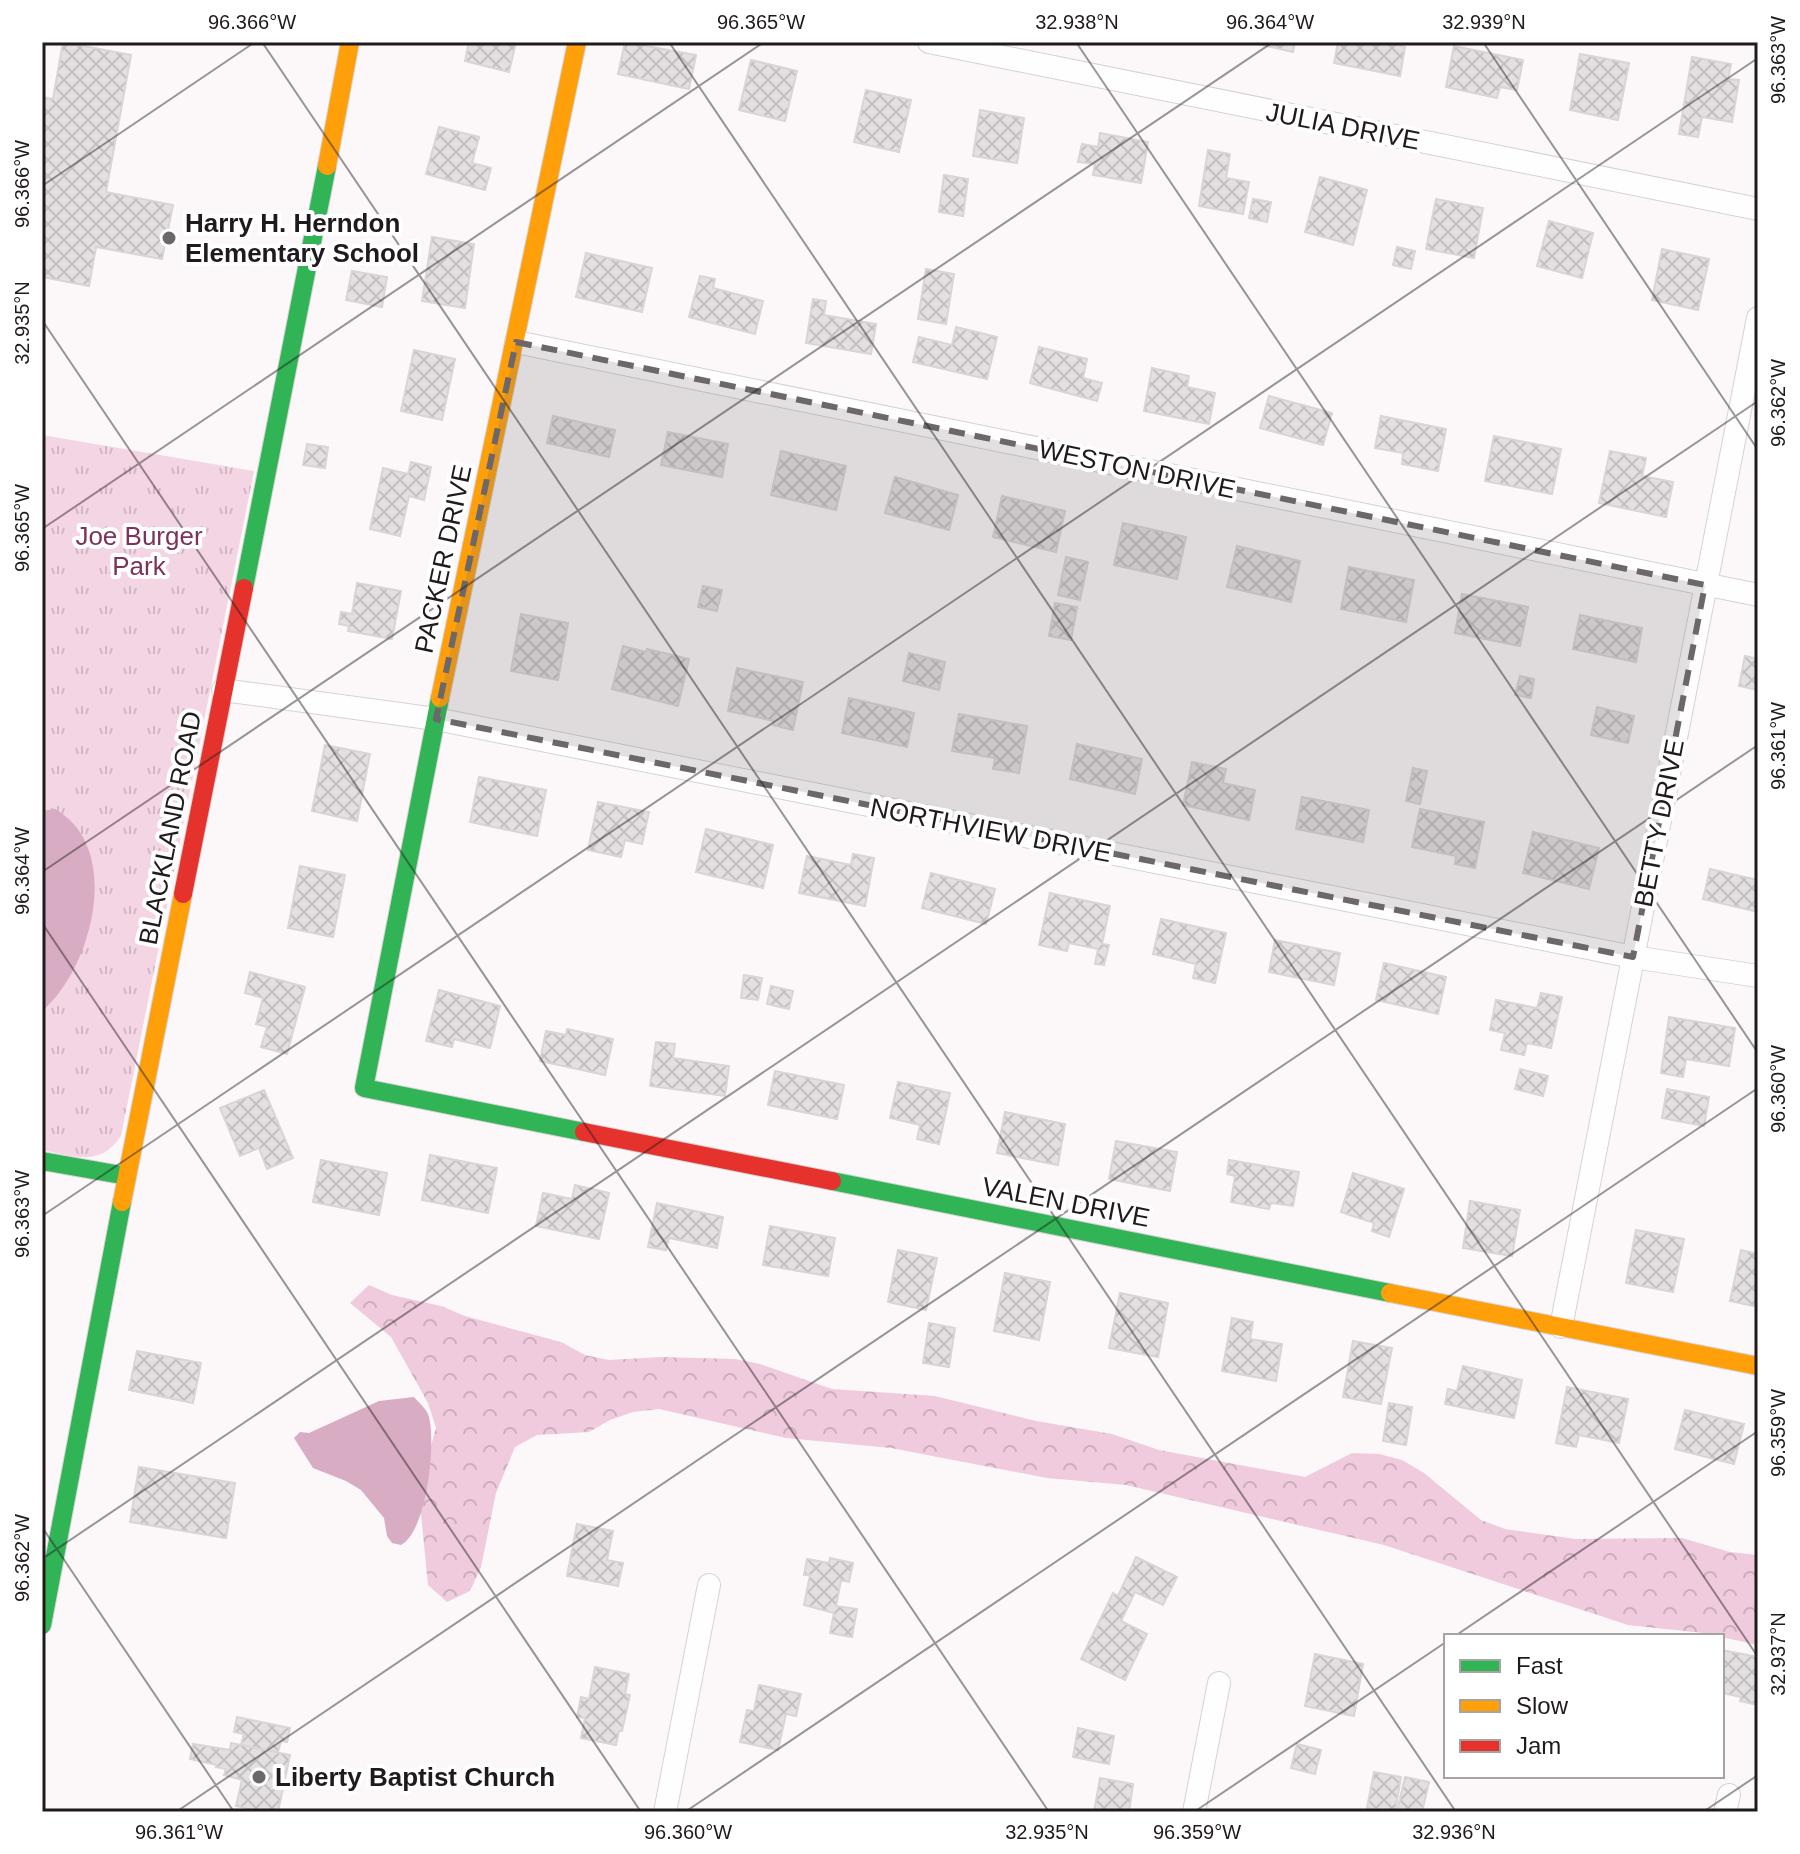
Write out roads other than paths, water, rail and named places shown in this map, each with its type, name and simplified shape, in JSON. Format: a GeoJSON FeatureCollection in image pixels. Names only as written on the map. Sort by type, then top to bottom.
{"type":"FeatureCollection","features":[{"type":"Feature","properties":{"kind":"street","name":"BLACKLAND ROAD"},"geometry":{"type":"LineString","coordinates":[[42,1625],[350,42]]}},
{"type":"Feature","properties":{"kind":"street","name":"PACKER DRIVE"},"geometry":{"type":"LineString","coordinates":[[364,1088],[436,719],[577,42]]}},
{"type":"Feature","properties":{"kind":"street","name":"JULIA DRIVE"},"geometry":{"type":"LineString","coordinates":[[929,42],[1758,209]]}},
{"type":"Feature","properties":{"kind":"street","name":"BETTY DRIVE"},"geometry":{"type":"LineString","coordinates":[[1561,1327],[1758,318]]}},
{"type":"Feature","properties":{"kind":"street","name":"WESTON DRIVE"},"geometry":{"type":"LineString","coordinates":[[516,342],[1758,595]]}},
{"type":"Feature","properties":{"kind":"street","name":"NORTHVIEW DRIVE"},"geometry":{"type":"LineString","coordinates":[[223,690],[436,719],[1633,957],[1758,976]]}},
{"type":"Feature","properties":{"kind":"street","name":"VALEN DRIVE"},"geometry":{"type":"LineString","coordinates":[[364,1088],[1758,1366]]}},
{"type":"Feature","properties":{"kind":"street"},"geometry":{"type":"LineString","coordinates":[[42,1161],[127,1176]]}},
{"type":"Feature","properties":{"kind":"street"},"geometry":{"type":"LineString","coordinates":[[665,1812],[709,1585]]}},
{"type":"Feature","properties":{"kind":"street"},"geometry":{"type":"LineString","coordinates":[[1194,1812],[1219,1683]]}},
{"type":"Feature","properties":{"kind":"place","name":"Harry H. Herndon Elementary School"},"geometry":{"type":"Point","coordinates":[169,238]}},
{"type":"Feature","properties":{"kind":"place","name":"Liberty Baptist Church"},"geometry":{"type":"Point","coordinates":[259,1777]}},
{"type":"Feature","properties":{"kind":"park label","name":"Joe Burger Park"},"geometry":{"type":"Point","coordinates":[139,551]}}]}
